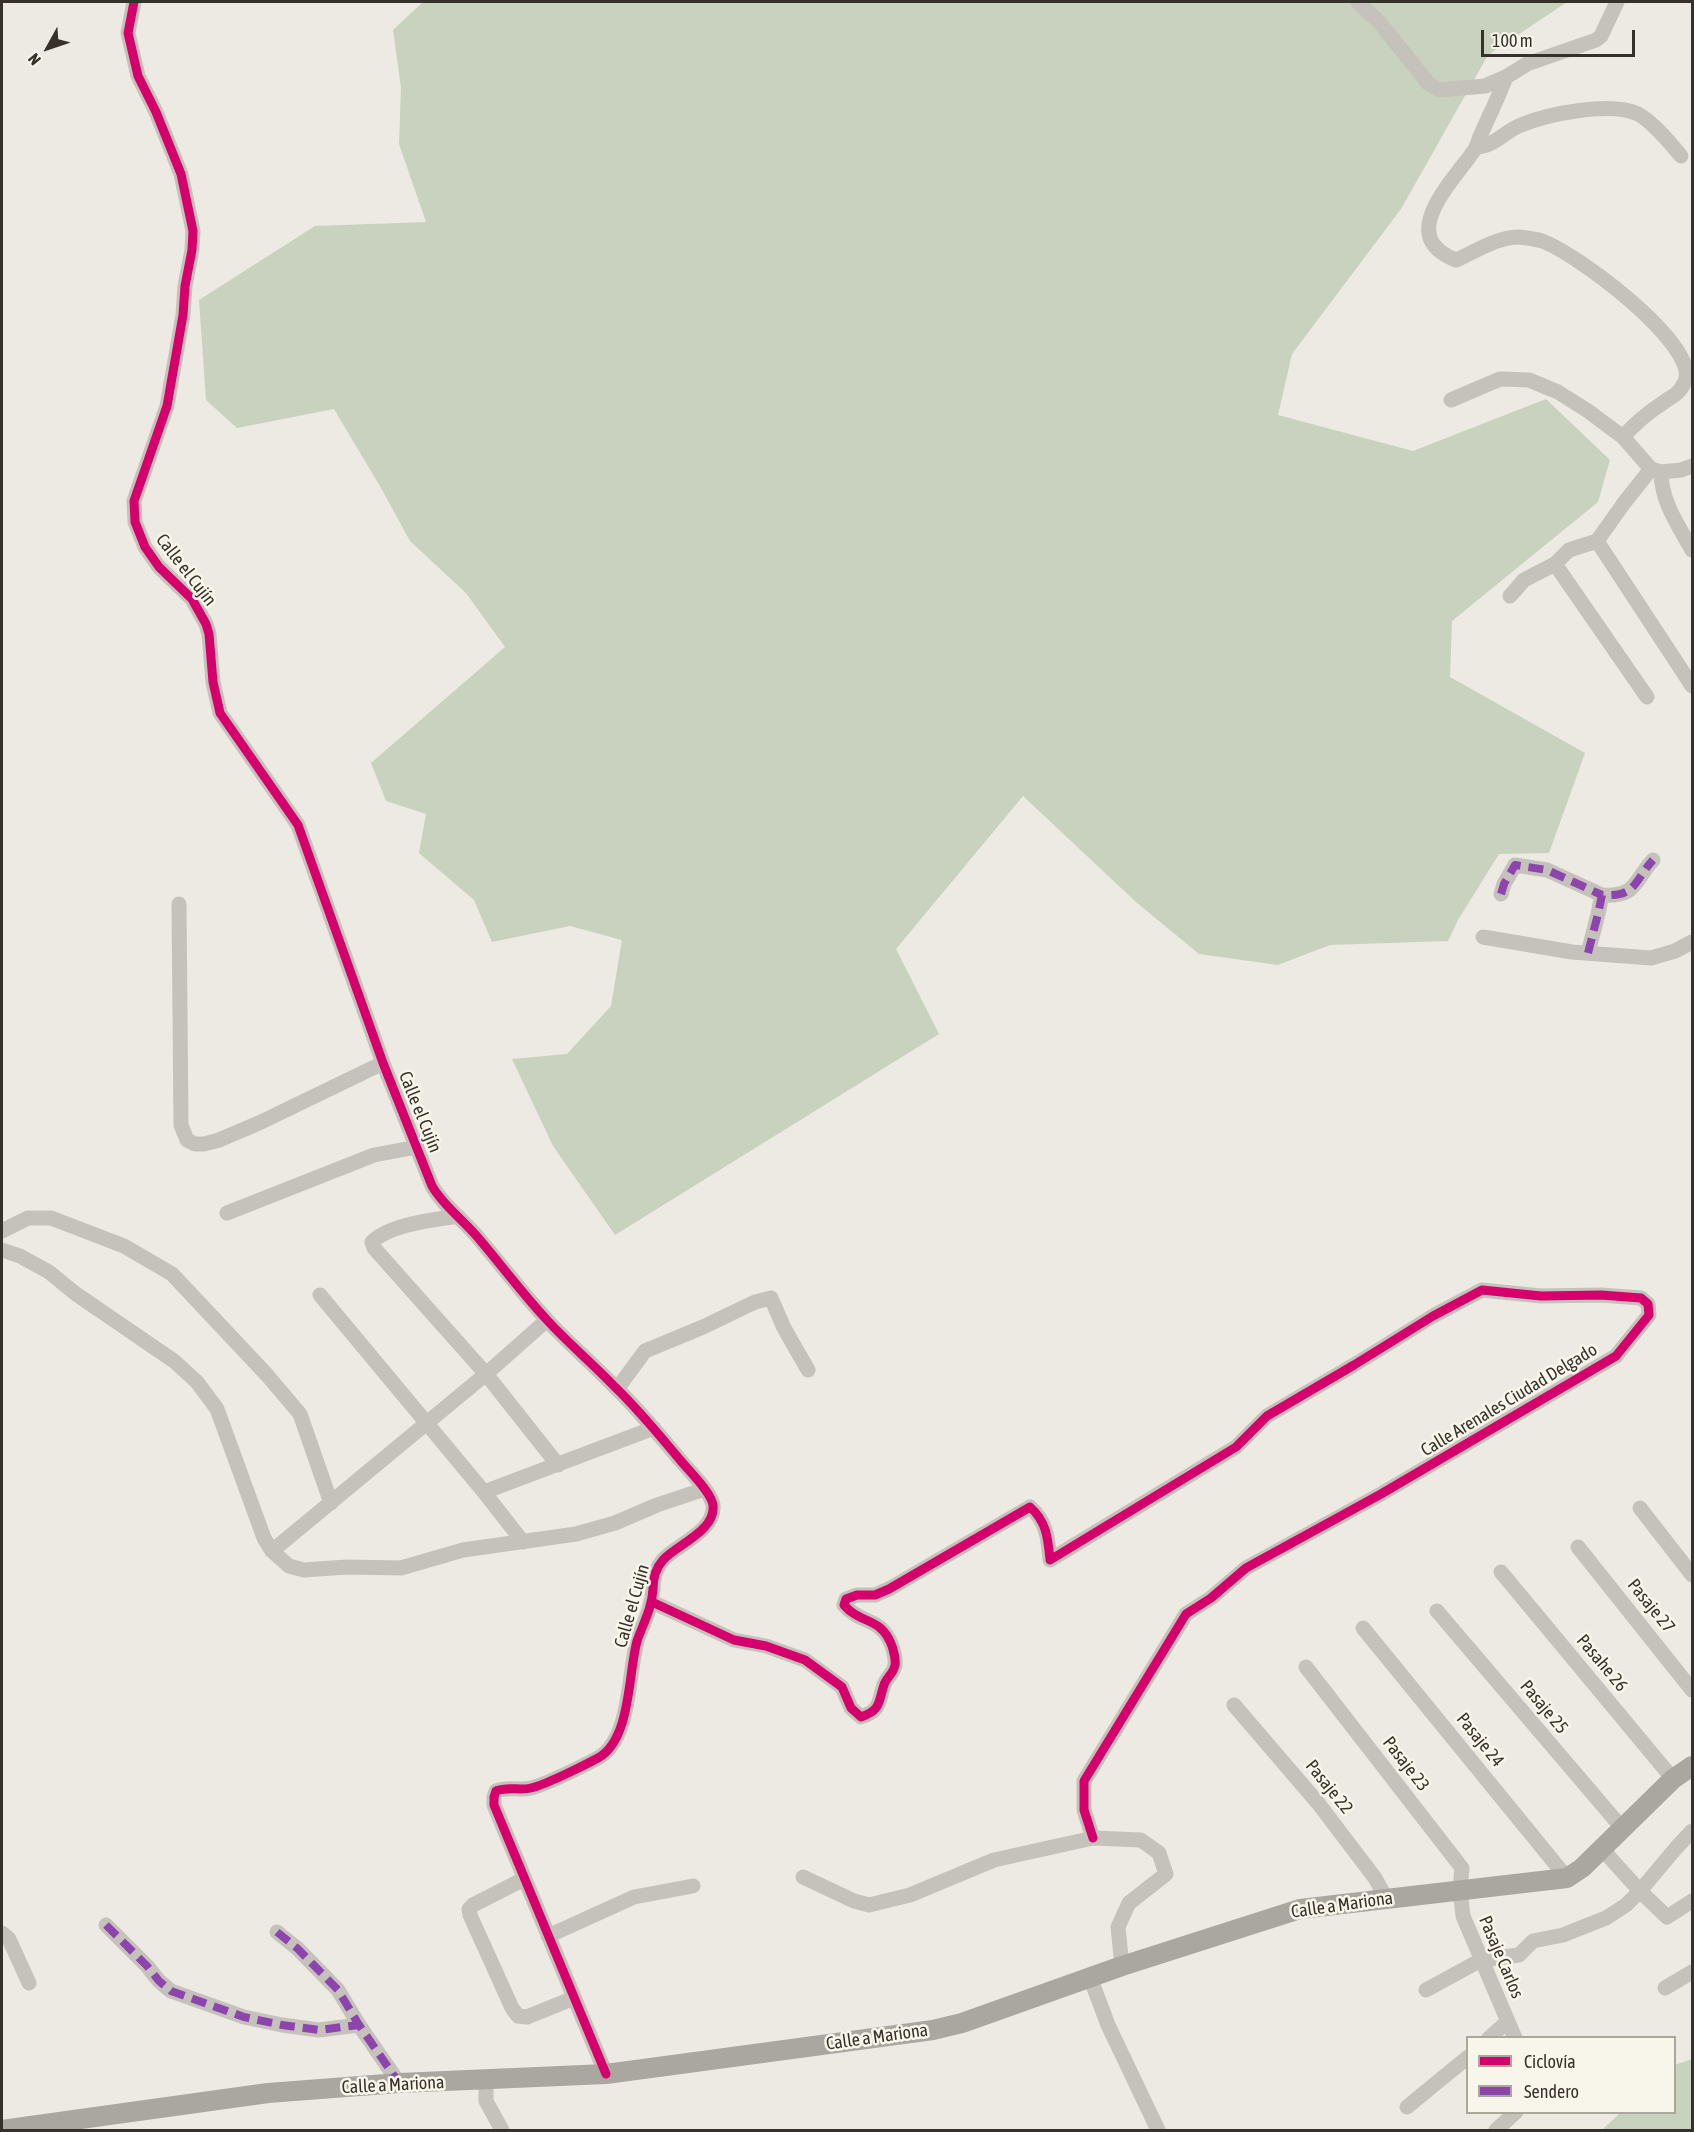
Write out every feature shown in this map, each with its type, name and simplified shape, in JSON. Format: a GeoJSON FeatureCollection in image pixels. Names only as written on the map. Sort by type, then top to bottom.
{"type":"FeatureCollection","features":[{"type":"Feature","properties":{"kind":"main road"},"geometry":{"type":"LineString","coordinates":[[1568,1878],[1582,1868],[1673,1779],[1692,1766]]}},
{"type":"Feature","properties":{"kind":"main road","name":"Calle a Mariona"},"geometry":{"type":"LineString","coordinates":[[2,2130],[268,2092],[606,2074],[933,2030],[962,2023],[1122,1966],[1208,1940],[1286,1912],[1460,1889],[1568,1878]]}},
{"type":"Feature","properties":{"kind":"street","name":"Calle el Cujín"},"geometry":{"type":"LineString","coordinates":[[134,2],[128,33],[138,76],[156,112],[181,174],[193,231],[183,315],[167,406],[134,501],[135,522],[141,539],[150,555],[192,599],[203,617],[208,634],[213,682],[220,713],[298,825],[383,1063],[432,1186],[440,1199],[458,1216],[547,1320],[654,1428],[705,1489],[712,1504],[710,1519],[692,1539],[663,1559],[653,1578],[652,1602],[637,1643],[626,1698],[626,1712],[610,1749],[600,1757],[531,1788],[504,1788],[496,1791],[494,1797],[494,1805],[606,2074]]}},
{"type":"Feature","properties":{"kind":"street"},"geometry":{"type":"LineString","coordinates":[[1358,2],[1380,23],[1428,83],[1439,90],[1485,86],[1527,64],[1596,40],[1601,36],[1617,2]]}},
{"type":"Feature","properties":{"kind":"street"},"geometry":{"type":"LineString","coordinates":[[1506,77],[1476,147],[1431,214],[1428,233],[1433,245],[1448,257],[1456,260],[1496,240],[1520,237],[1542,241],[1584,265],[1640,308],[1672,345],[1685,365],[1686,379],[1679,391],[1646,415],[1623,437]]}},
{"type":"Feature","properties":{"kind":"street"},"geometry":{"type":"LineString","coordinates":[[1476,147],[1485,147],[1519,125],[1561,113],[1602,108],[1638,114],[1682,156]]}},
{"type":"Feature","properties":{"kind":"street"},"geometry":{"type":"LineString","coordinates":[[1451,400],[1500,379],[1529,380],[1558,392],[1623,437],[1639,458],[1656,470],[1681,470],[1692,466]]}},
{"type":"Feature","properties":{"kind":"street"},"geometry":{"type":"LineString","coordinates":[[1510,596],[1524,580],[1555,564],[1569,550],[1597,541],[1624,503],[1656,470]]}},
{"type":"Feature","properties":{"kind":"street"},"geometry":{"type":"LineString","coordinates":[[1656,470],[1671,511],[1692,550]]}},
{"type":"Feature","properties":{"kind":"street"},"geometry":{"type":"LineString","coordinates":[[1597,541],[1692,686]]}},
{"type":"Feature","properties":{"kind":"street"},"geometry":{"type":"LineString","coordinates":[[1555,564],[1647,697]]}},
{"type":"Feature","properties":{"kind":"street"},"geometry":{"type":"LineString","coordinates":[[1501,894],[1515,866],[1547,870],[1602,895],[1616,896],[1627,893],[1653,860]]}},
{"type":"Feature","properties":{"kind":"street"},"geometry":{"type":"LineString","coordinates":[[1588,953],[1602,895]]}},
{"type":"Feature","properties":{"kind":"street"},"geometry":{"type":"LineString","coordinates":[[179,904],[181,957],[179,1060],[183,1134],[187,1140],[195,1144],[204,1144],[219,1140],[383,1063]]}},
{"type":"Feature","properties":{"kind":"street"},"geometry":{"type":"LineString","coordinates":[[1483,937],[1542,948],[1651,958],[1676,951],[1692,942]]}},
{"type":"Feature","properties":{"kind":"street"},"geometry":{"type":"LineString","coordinates":[[227,1213],[374,1155],[417,1147]]}},
{"type":"Feature","properties":{"kind":"street"},"geometry":{"type":"LineString","coordinates":[[458,1216],[413,1223],[377,1237],[372,1242],[374,1248],[486,1374],[558,1465]]}},
{"type":"Feature","properties":{"kind":"street"},"geometry":{"type":"LineString","coordinates":[[2,1231],[28,1218],[51,1218],[124,1246],[172,1274],[267,1375],[300,1414],[331,1503]]}},
{"type":"Feature","properties":{"kind":"street"},"geometry":{"type":"LineString","coordinates":[[2,1250],[20,1256],[49,1272],[76,1294],[174,1361],[197,1382],[217,1409],[264,1538],[272,1551],[288,1566],[304,1570],[347,1567],[401,1568],[463,1550],[576,1534],[615,1523],[657,1505],[705,1489]]}},
{"type":"Feature","properties":{"kind":"street","name":"Calle Arenales Ciudad Delgado"},"geometry":{"type":"LineString","coordinates":[[652,1602],[734,1640],[766,1646],[805,1660],[842,1687],[851,1708],[861,1717],[872,1714],[880,1703],[884,1683],[895,1667],[895,1655],[888,1634],[871,1621],[852,1614],[844,1605],[846,1599],[857,1595],[875,1595],[889,1589],[1030,1507],[1039,1515],[1048,1535],[1050,1560],[1236,1447],[1267,1416],[1433,1316],[1482,1290],[1541,1296],[1601,1295],[1641,1298],[1648,1304],[1649,1315],[1616,1356],[1382,1494],[1246,1568],[1211,1598],[1186,1614],[1084,1781],[1084,1810],[1093,1838]]}},
{"type":"Feature","properties":{"kind":"street"},"geometry":{"type":"LineString","coordinates":[[320,1295],[523,1542]]}},
{"type":"Feature","properties":{"kind":"street"},"geometry":{"type":"LineString","coordinates":[[617,1389],[645,1351],[755,1302],[771,1298],[784,1329],[808,1370]]}},
{"type":"Feature","properties":{"kind":"street"},"geometry":{"type":"LineString","coordinates":[[272,1551],[486,1374],[547,1320]]}},
{"type":"Feature","properties":{"kind":"street"},"geometry":{"type":"LineString","coordinates":[[484,1492],[654,1428]]}},
{"type":"Feature","properties":{"kind":"street"},"geometry":{"type":"LineString","coordinates":[[1640,1508],[1692,1575]]}},
{"type":"Feature","properties":{"kind":"street","name":"Pasaje 27"},"geometry":{"type":"LineString","coordinates":[[1578,1547],[1692,1690]]}},
{"type":"Feature","properties":{"kind":"street","name":"Pasahe 26"},"geometry":{"type":"LineString","coordinates":[[1501,1572],[1673,1779]]}},
{"type":"Feature","properties":{"kind":"street","name":"Pasaje 25"},"geometry":{"type":"LineString","coordinates":[[1437,1611],[1622,1828]]}},
{"type":"Feature","properties":{"kind":"street","name":"Pasaje 24"},"geometry":{"type":"LineString","coordinates":[[1363,1628],[1568,1878]]}},
{"type":"Feature","properties":{"kind":"street","name":"Pasaje 23"},"geometry":{"type":"LineString","coordinates":[[1306,1667],[1462,1868],[1460,1889]]}},
{"type":"Feature","properties":{"kind":"street","name":"Pasaje 22"},"geometry":{"type":"LineString","coordinates":[[1234,1706],[1318,1803],[1375,1878],[1386,1898]]}},
{"type":"Feature","properties":{"kind":"street"},"geometry":{"type":"LineString","coordinates":[[1426,1990],[1481,1960],[1519,1955],[1533,1941],[1563,1935],[1606,1918],[1626,1905],[1640,1891],[1692,1831]]}},
{"type":"Feature","properties":{"kind":"street"},"geometry":{"type":"LineString","coordinates":[[803,1877],[869,1905],[910,1895],[994,1860],[1093,1838],[1141,1840],[1159,1853],[1166,1874],[1129,1903],[1118,1927],[1122,1966]]}},
{"type":"Feature","properties":{"kind":"street"},"geometry":{"type":"LineString","coordinates":[[1602,1849],[1667,1917],[1692,1901]]}},
{"type":"Feature","properties":{"kind":"street"},"geometry":{"type":"LineString","coordinates":[[524,1879],[473,1905],[469,1909],[470,1915],[512,2008],[518,2016],[527,2017],[574,1998]]}},
{"type":"Feature","properties":{"kind":"street"},"geometry":{"type":"LineString","coordinates":[[548,1936],[634,1897],[693,1886]]}},
{"type":"Feature","properties":{"kind":"street","name":"Pasaje Carlos"},"geometry":{"type":"LineString","coordinates":[[1460,1889],[1463,1916],[1514,2036]]}},
{"type":"Feature","properties":{"kind":"street"},"geometry":{"type":"LineString","coordinates":[[106,1925],[171,1991],[244,2017],[282,2025],[319,2030],[359,2025]]}},
{"type":"Feature","properties":{"kind":"street"},"geometry":{"type":"LineString","coordinates":[[277,1932],[298,1949],[338,1990],[399,2084]]}},
{"type":"Feature","properties":{"kind":"street"},"geometry":{"type":"LineString","coordinates":[[2,1934],[9,1939],[29,1983]]}},
{"type":"Feature","properties":{"kind":"street"},"geometry":{"type":"LineString","coordinates":[[1665,1988],[1692,1972]]}},
{"type":"Feature","properties":{"kind":"street"},"geometry":{"type":"LineString","coordinates":[[1090,1977],[1108,2025],[1158,2130]]}},
{"type":"Feature","properties":{"kind":"street"},"geometry":{"type":"LineString","coordinates":[[1490,2036],[1507,2022]]}},
{"type":"Feature","properties":{"kind":"street"},"geometry":{"type":"LineString","coordinates":[[1407,2107],[1466,2058]]}},
{"type":"Feature","properties":{"kind":"street"},"geometry":{"type":"LineString","coordinates":[[486,2081],[486,2101],[502,2130]]}},
{"type":"Feature","properties":{"kind":"street"},"geometry":{"type":"LineString","coordinates":[[1496,2130],[1514,2114]]}},
{"type":"Feature","properties":{"kind":"green space"},"geometry":{"type":"Polygon","coordinates":[[[423,2],[1567,2],[1488,55],[1401,209],[1292,354],[1278,415],[1413,451],[1546,399],[1610,460],[1598,502],[1452,621],[1450,677],[1585,753],[1549,853],[1499,854],[1458,920],[1448,941],[1330,945],[1278,965],[1199,954],[1136,902],[1023,796],[896,949],[939,1034],[615,1235],[553,1146],[512,1059],[567,1054],[611,1006],[622,940],[570,926],[492,942],[474,900],[419,853],[426,814],[386,801],[371,763],[505,647],[466,593],[410,541],[334,409],[237,428],[206,400],[199,300],[315,226],[426,222],[399,144],[401,88],[393,30],[423,2]]]}},
{"type":"Feature","properties":{"kind":"green space"},"geometry":{"type":"Polygon","coordinates":[[[1692,2059],[1692,2130],[1602,2130],[1619,2114],[1676,2114],[1676,2065],[1692,2059]]]}},
{"type":"Feature","properties":{"kind":"marked path"},"geometry":{"type":"LineString","coordinates":[[1588,953],[1602,895],[1628,891],[1653,860]]}},
{"type":"Feature","properties":{"kind":"marked path"},"geometry":{"type":"LineString","coordinates":[[1501,894],[1515,865],[1547,870],[1602,895]]}},
{"type":"Feature","properties":{"kind":"marked path"},"geometry":{"type":"LineString","coordinates":[[106,1925],[171,1991],[244,2017],[282,2025],[319,2030],[359,2025]]}},
{"type":"Feature","properties":{"kind":"marked path"},"geometry":{"type":"LineString","coordinates":[[277,1932],[298,1949],[338,1990],[399,2083]]}},
{"type":"Feature","properties":{"kind":"cycle path"},"geometry":{"type":"LineString","coordinates":[[134,2],[128,33],[138,76],[156,112],[181,174],[193,231],[183,315],[167,406],[134,501],[135,522],[145,547],[159,567],[192,599],[206,624],[213,682],[220,713],[298,825],[383,1063],[432,1186],[442,1201],[474,1233],[547,1320],[649,1423],[704,1488],[713,1505],[712,1514],[702,1530],[669,1554],[656,1570],[651,1603],[637,1641],[622,1722],[617,1737],[609,1749],[598,1758],[546,1783],[527,1789],[496,1791],[494,1797],[494,1805],[606,2074]]}},
{"type":"Feature","properties":{"kind":"cycle path"},"geometry":{"type":"LineString","coordinates":[[652,1602],[734,1640],[766,1646],[805,1660],[842,1687],[851,1708],[861,1717],[872,1712],[878,1705],[885,1682],[894,1668],[895,1658],[887,1636],[876,1625],[850,1611],[844,1605],[846,1599],[857,1595],[875,1595],[889,1589],[1030,1507],[1043,1525],[1050,1560],[1236,1447],[1267,1416],[1433,1316],[1482,1290],[1541,1296],[1601,1295],[1641,1298],[1648,1304],[1649,1315],[1616,1356],[1381,1494],[1246,1568],[1211,1598],[1186,1614],[1084,1781],[1084,1810],[1093,1838]]}}]}
